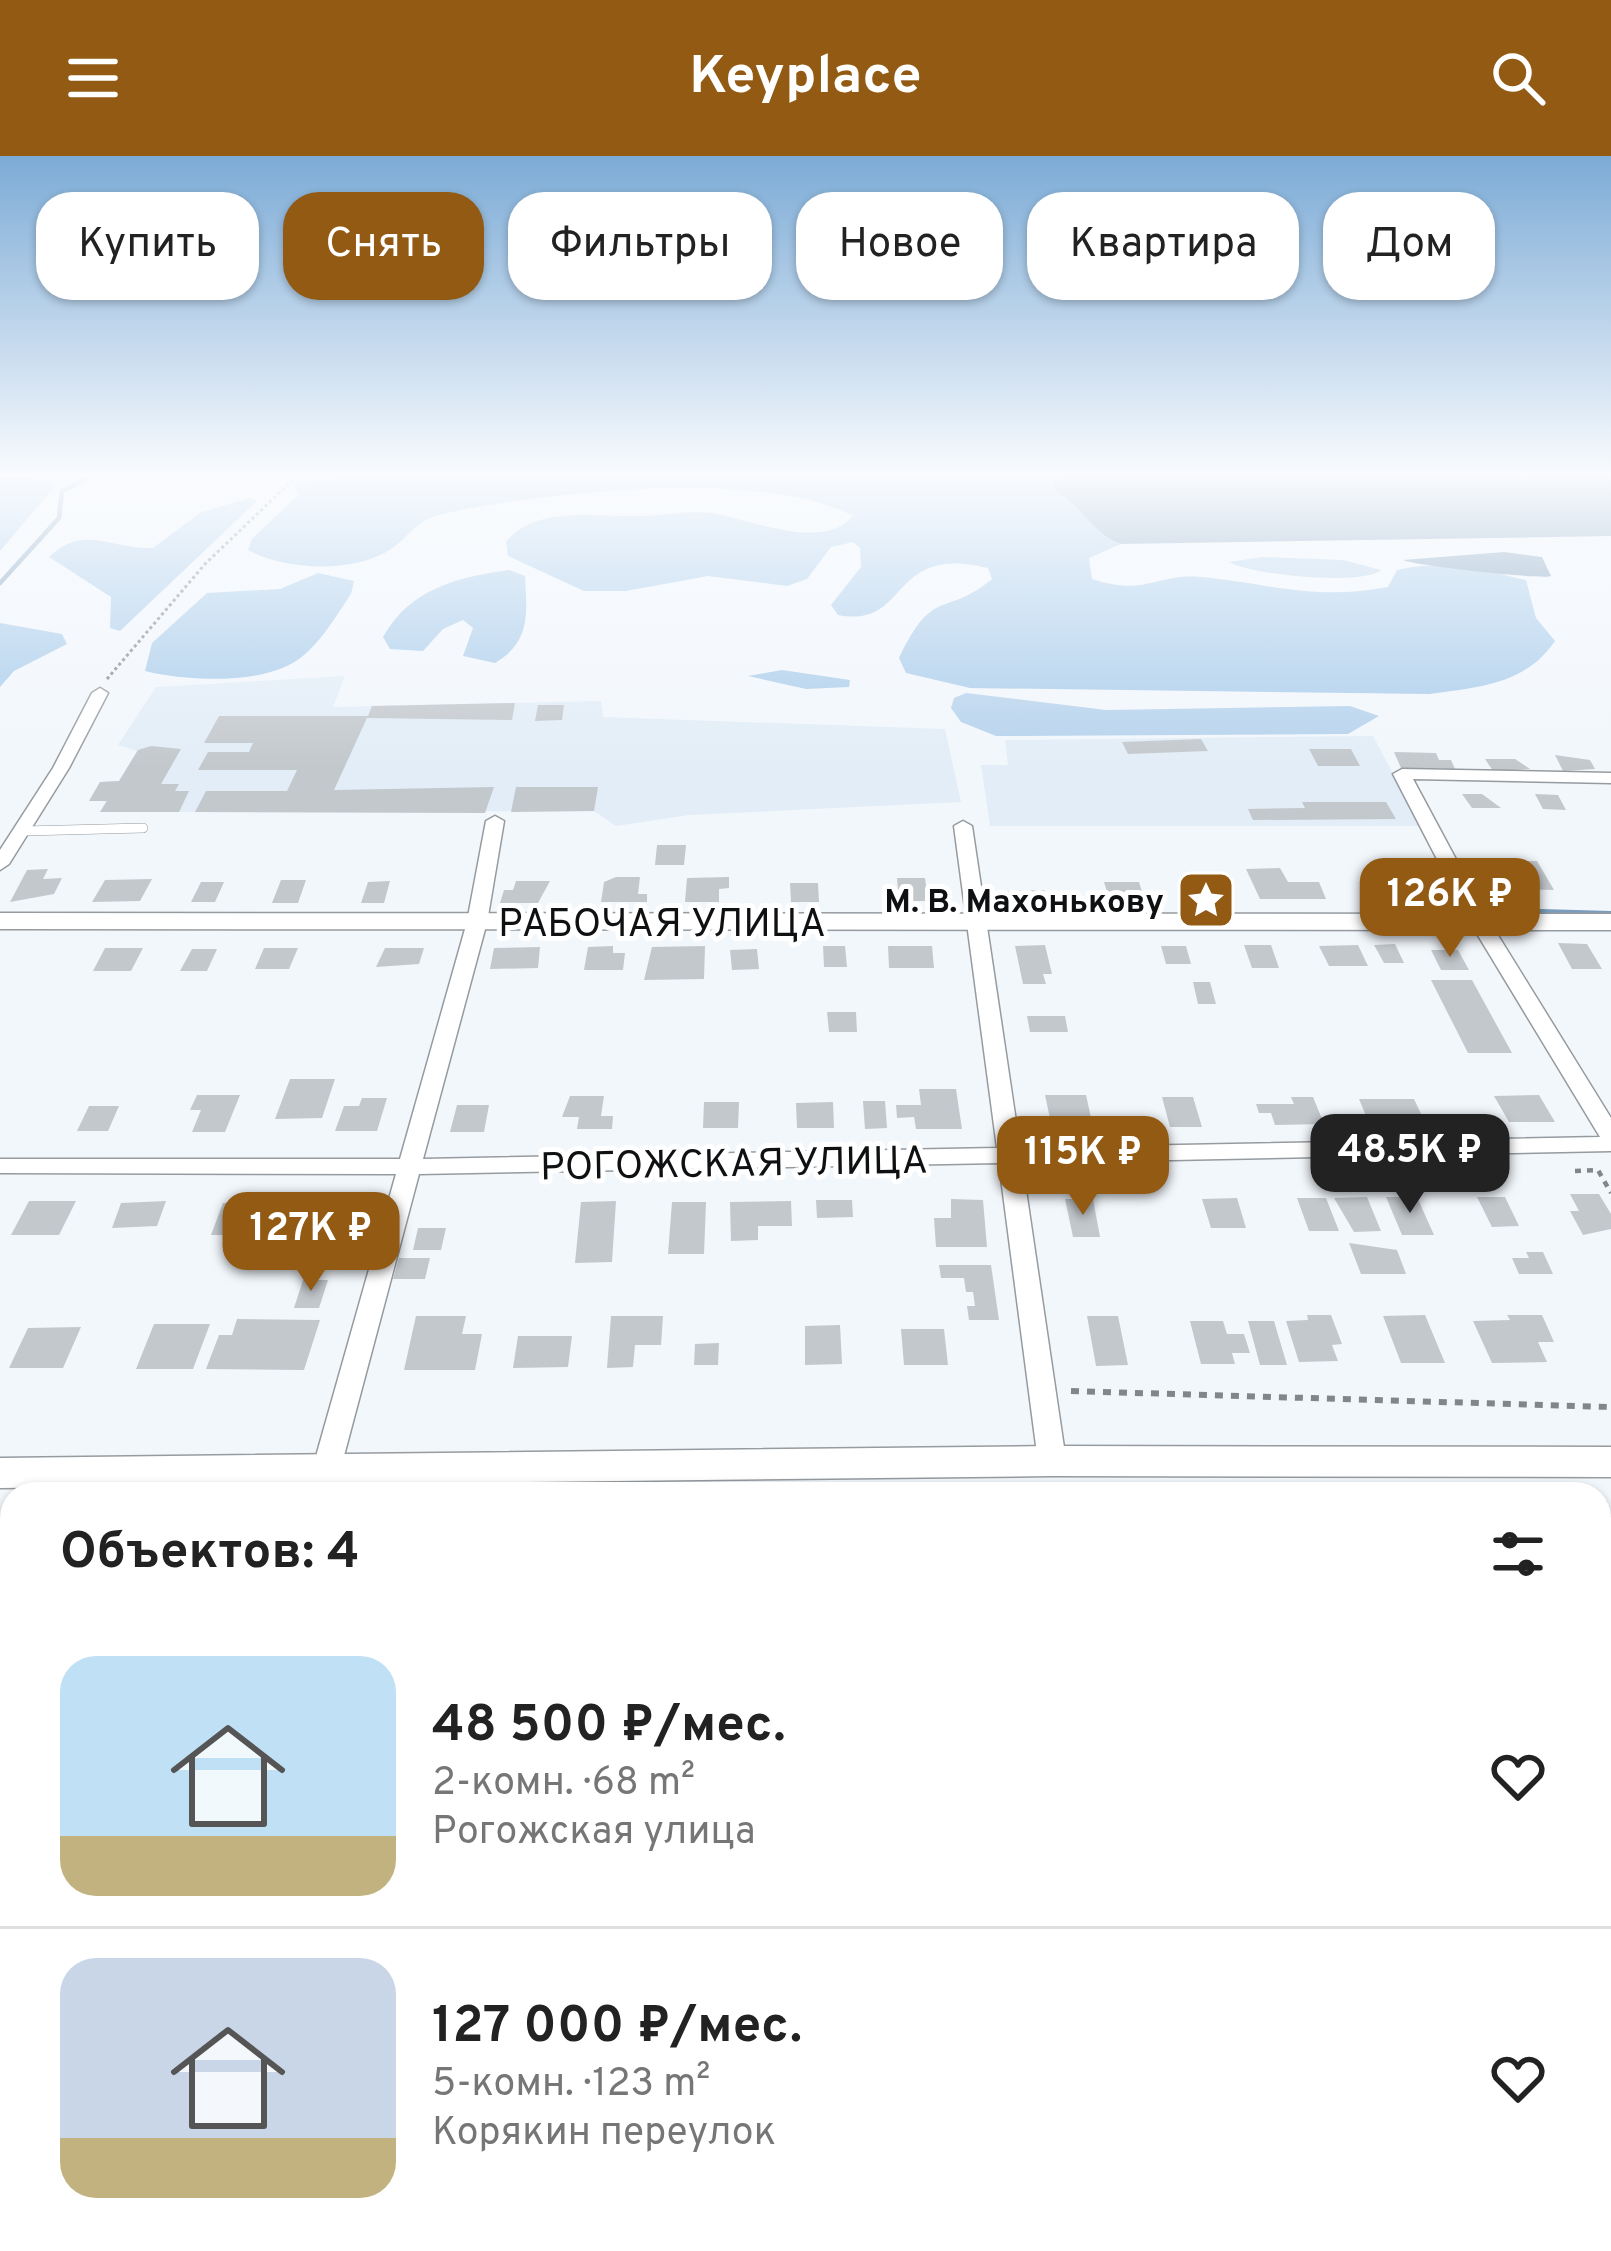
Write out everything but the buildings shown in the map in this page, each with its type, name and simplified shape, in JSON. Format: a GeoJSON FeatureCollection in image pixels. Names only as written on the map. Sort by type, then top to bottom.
{"type":"FeatureCollection","features":[{"type":"Feature","properties":{"kind":"main road","name":"РАБОЧАЯ УЛИЦА"},"geometry":{"type":"LineString","coordinates":[[0,921],[1611,922]]}},
{"type":"Feature","properties":{"kind":"main road"},"geometry":{"type":"LineString","coordinates":[[0,1473],[1052,1461],[1611,1462]]}},
{"type":"Feature","properties":{"kind":"street"},"geometry":{"type":"LineString","coordinates":[[0,864],[25,831],[100,693]]}},
{"type":"Feature","properties":{"kind":"street"},"geometry":{"type":"LineString","coordinates":[[1611,778],[1402,774],[1478,919],[1611,1140]]}},
{"type":"Feature","properties":{"kind":"street"},"geometry":{"type":"LineString","coordinates":[[327,1467],[477,922],[495,821]]}},
{"type":"Feature","properties":{"kind":"street"},"geometry":{"type":"LineString","coordinates":[[964,826],[981,922],[1052,1461]]}},
{"type":"Feature","properties":{"kind":"street","name":"РОГОЖСКАЯ УЛИЦА"},"geometry":{"type":"LineString","coordinates":[[0,1166],[408,1167],[1013,1158],[1611,1140]]}},
{"type":"Feature","properties":{"kind":"lane"},"geometry":{"type":"LineString","coordinates":[[25,831],[143,829]]}},
{"type":"Feature","properties":{"kind":"path"},"geometry":{"type":"LineString","coordinates":[[100,693],[199,572]]}},
{"type":"Feature","properties":{"kind":"path"},"geometry":{"type":"LineString","coordinates":[[1575,1171],[1598,1170],[1611,1193]]}},
{"type":"Feature","properties":{"kind":"path"},"geometry":{"type":"LineString","coordinates":[[1043,1390],[1611,1407]]}},
{"type":"Feature","properties":{"kind":"shaded area"},"geometry":{"type":"Polygon","coordinates":[[[72,572],[182,572],[120,631],[110,628],[111,597],[72,572]]]}},
{"type":"Feature","properties":{"kind":"shaded area"},"geometry":{"type":"Polygon","coordinates":[[[499,572],[525,576],[524,626],[507,655],[495,663],[463,656],[473,628],[463,620],[443,629],[423,651],[390,649],[383,637],[407,607],[437,588],[499,572]]]}},
{"type":"Feature","properties":{"kind":"shaded area"},"geometry":{"type":"Polygon","coordinates":[[[542,572],[812,572],[807,579],[787,586],[708,576],[626,591],[584,591],[542,572]]]}},
{"type":"Feature","properties":{"kind":"shaded area"},"geometry":{"type":"Polygon","coordinates":[[[857,572],[923,572],[878,610],[861,616],[838,615],[831,605],[857,572]]]}},
{"type":"Feature","properties":{"kind":"shaded area"},"geometry":{"type":"Polygon","coordinates":[[[989,572],[1091,572],[1092,579],[1126,586],[1201,577],[1336,592],[1388,587],[1396,572],[1487,572],[1526,580],[1536,618],[1555,641],[1543,656],[1515,675],[1483,686],[1430,694],[970,688],[906,673],[899,658],[921,620],[992,579],[989,572]]]}},
{"type":"Feature","properties":{"kind":"shaded area"},"geometry":{"type":"Polygon","coordinates":[[[1265,572],[1377,572],[1353,577],[1265,572]]]}},
{"type":"Feature","properties":{"kind":"shaded area"},"geometry":{"type":"Polygon","coordinates":[[[1485,572],[1549,572],[1551,576],[1485,572]]]}},
{"type":"Feature","properties":{"kind":"shaded area"},"geometry":{"type":"Polygon","coordinates":[[[318,573],[354,581],[351,594],[319,639],[296,661],[263,674],[222,679],[145,671],[152,643],[207,593],[280,589],[318,573]]]}},
{"type":"Feature","properties":{"kind":"shaded area"},"geometry":{"type":"Polygon","coordinates":[[[0,623],[62,634],[67,644],[14,671],[0,687],[0,623]]]}},
{"type":"Feature","properties":{"kind":"shaded area"},"geometry":{"type":"Polygon","coordinates":[[[782,670],[850,680],[849,687],[806,689],[748,676],[782,670]]]}},
{"type":"Feature","properties":{"kind":"shaded area"},"geometry":{"type":"Polygon","coordinates":[[[345,676],[333,707],[601,701],[603,717],[945,729],[961,802],[689,815],[616,826],[594,811],[100,812],[106,801],[89,801],[100,782],[119,781],[137,751],[118,745],[156,687],[345,676]]]}},
{"type":"Feature","properties":{"kind":"shaded area"},"geometry":{"type":"Polygon","coordinates":[[[966,693],[1106,710],[1350,706],[1379,716],[1348,734],[996,736],[961,722],[951,708],[954,698],[966,693]]]}},
{"type":"Feature","properties":{"kind":"shaded area"},"geometry":{"type":"Polygon","coordinates":[[[1373,736],[1421,826],[990,826],[981,765],[1008,765],[1005,740],[1373,736]]]}},
{"type":"Feature","properties":{"kind":"waterway"},"geometry":{"type":"LineString","coordinates":[[0,583],[10,572]]}},
{"type":"Feature","properties":{"kind":"waterway"},"geometry":{"type":"LineString","coordinates":[[1508,911],[1611,914]]}},
{"type":"Feature","properties":{"kind":"place","name":"М. В. Махонькову"},"geometry":{"type":"Point","coordinates":[1206,900]}}]}
